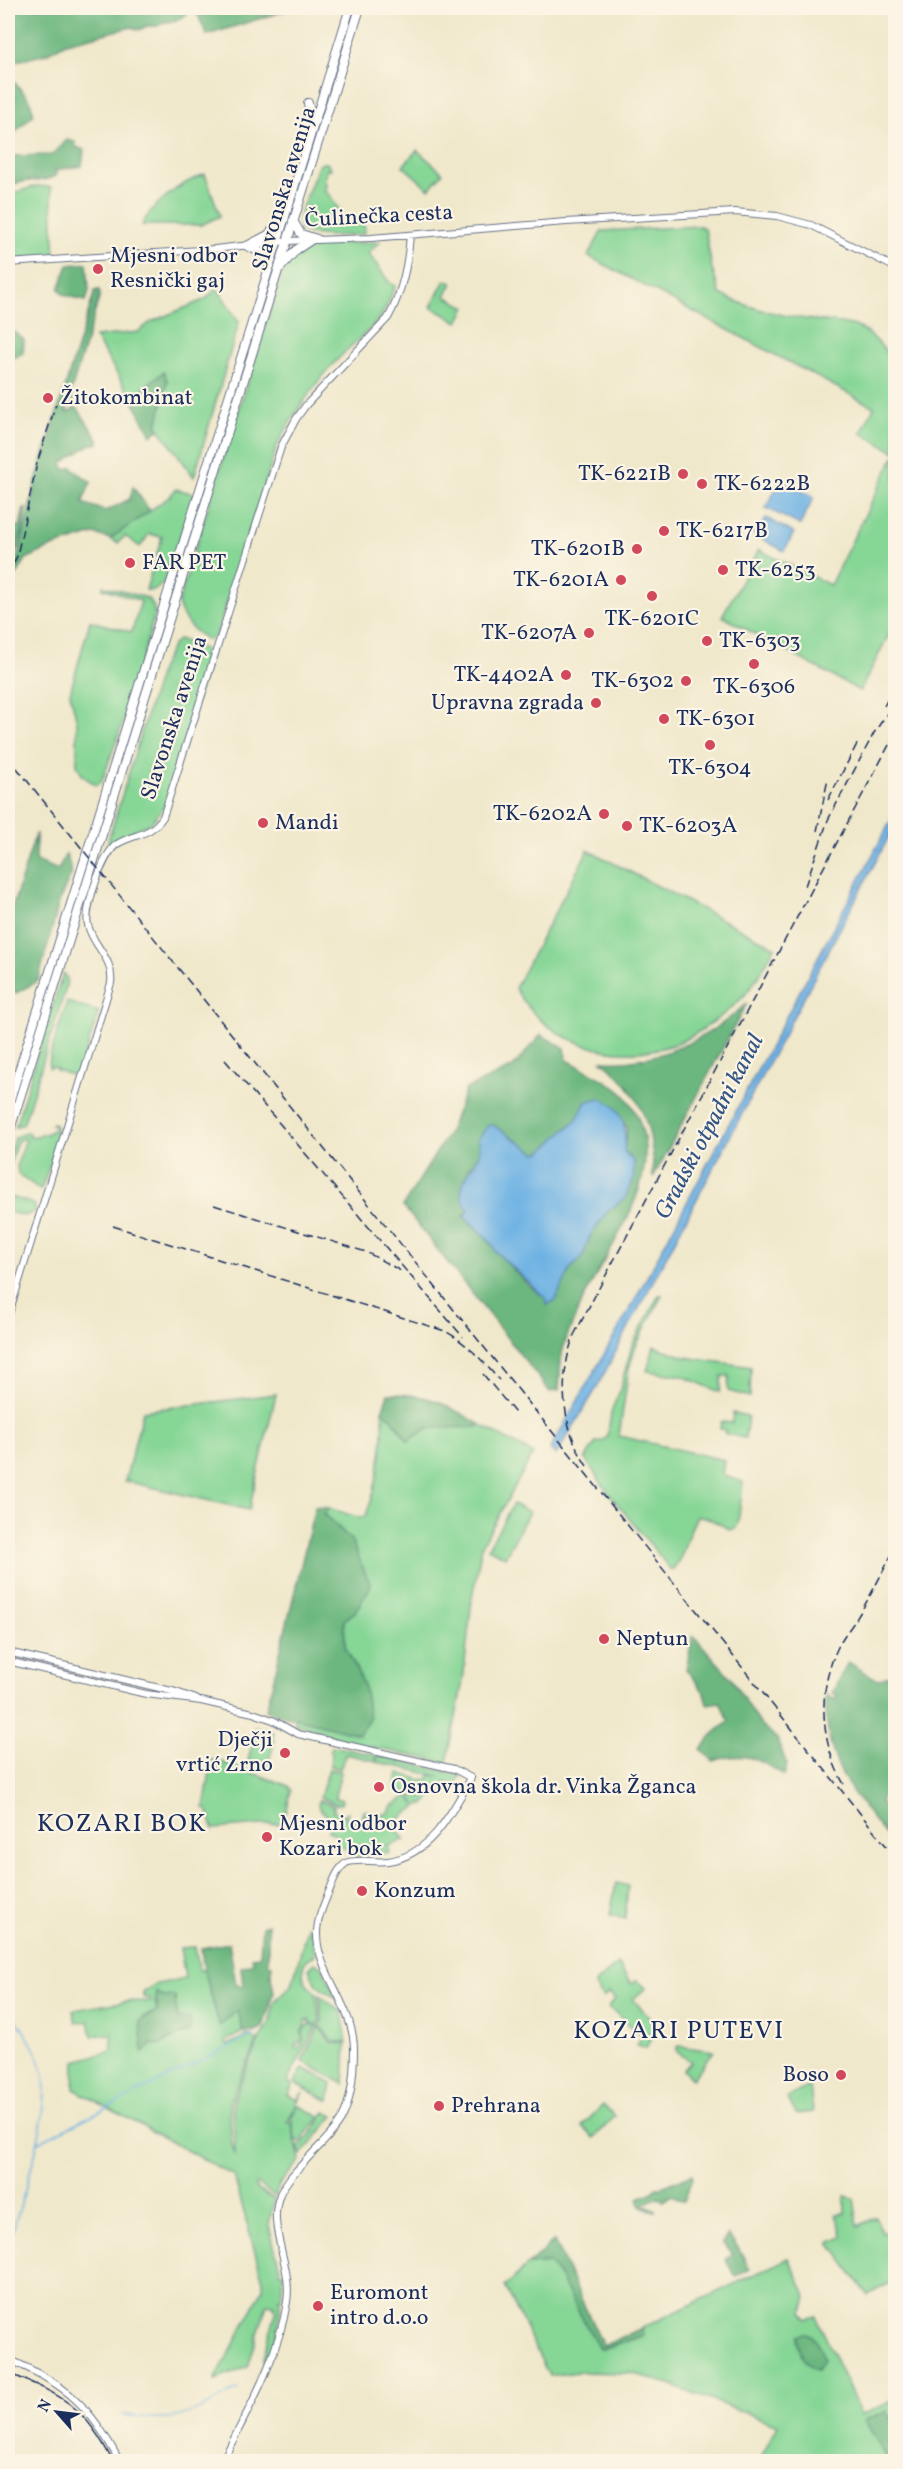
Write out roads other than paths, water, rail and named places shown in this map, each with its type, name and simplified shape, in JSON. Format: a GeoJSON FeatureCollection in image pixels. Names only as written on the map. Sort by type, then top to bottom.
{"type":"FeatureCollection","features":[{"type":"Feature","properties":{"kind":"main road","name":"Slavonska avenija"},"geometry":{"type":"LineString","coordinates":[[8,1106],[350,8]]}},
{"type":"Feature","properties":{"kind":"main road","name":"Slavonska avenija"},"geometry":{"type":"LineString","coordinates":[[8,1136],[360,8]]}},
{"type":"Feature","properties":{"kind":"main road"},"geometry":{"type":"LineString","coordinates":[[308,103],[313,127]]}},
{"type":"Feature","properties":{"kind":"main road"},"geometry":{"type":"LineString","coordinates":[[247,246],[268,235],[279,225],[288,210]]}},
{"type":"Feature","properties":{"kind":"main road"},"geometry":{"type":"LineString","coordinates":[[293,221],[301,234],[314,239]]}},
{"type":"Feature","properties":{"kind":"main road"},"geometry":{"type":"LineString","coordinates":[[277,273],[293,252],[314,239]]}},
{"type":"Feature","properties":{"kind":"main road"},"geometry":{"type":"LineString","coordinates":[[247,246],[262,253],[270,266]]}},
{"type":"Feature","properties":{"kind":"street","name":"Čulinečka cesta"},"geometry":{"type":"LineString","coordinates":[[8,263],[566,222],[754,213],[787,218],[811,225],[896,268]]}},
{"type":"Feature","properties":{"kind":"street","name":"Slavonska avenija"},"geometry":{"type":"LineString","coordinates":[[8,1317],[111,983],[110,966],[88,926],[88,913],[96,882],[112,848],[147,833],[163,817],[281,447],[296,418],[388,318],[403,283],[410,235]]}},
{"type":"Feature","properties":{"kind":"street"},"geometry":{"type":"LineString","coordinates":[[8,1652],[176,1692],[201,1701],[267,1717],[298,1734],[454,1769],[471,1778],[445,1822],[421,1847],[410,1855],[391,1861],[351,1861],[343,1865],[327,1899],[318,1925],[317,1941],[320,1954],[348,2015],[353,2034],[352,2084],[340,2122],[292,2176],[279,2196],[275,2218],[287,2267],[287,2302],[273,2358],[222,2462]]}},
{"type":"Feature","properties":{"kind":"street"},"geometry":{"type":"LineString","coordinates":[[8,1661],[146,1694],[201,1701]]}},
{"type":"Feature","properties":{"kind":"street"},"geometry":{"type":"LineString","coordinates":[[8,2359],[45,2376],[75,2397],[100,2425],[120,2462]]}},
{"type":"Feature","properties":{"kind":"water"},"geometry":{"type":"Polygon","coordinates":[[[781,480],[814,497],[800,525],[766,508],[781,480]]]}},
{"type":"Feature","properties":{"kind":"water"},"geometry":{"type":"Polygon","coordinates":[[[766,518],[794,533],[784,551],[751,531],[758,532],[766,518]]]}},
{"type":"Feature","properties":{"kind":"water"},"geometry":{"type":"Polygon","coordinates":[[[895,813],[895,825],[595,1391],[556,1455],[550,1449],[630,1309],[895,813]]]}},
{"type":"Feature","properties":{"kind":"water"},"geometry":{"type":"Polygon","coordinates":[[[599,1098],[614,1107],[622,1118],[625,1133],[624,1151],[634,1162],[634,1178],[625,1198],[608,1211],[590,1236],[582,1258],[571,1268],[555,1300],[547,1305],[545,1298],[495,1251],[487,1238],[464,1216],[469,1210],[461,1191],[478,1157],[480,1148],[478,1139],[488,1126],[493,1125],[536,1153],[541,1152],[576,1120],[586,1102],[599,1098]]]}},
{"type":"Feature","properties":{"kind":"waterway"},"geometry":{"type":"LineString","coordinates":[[8,2010],[25,2033],[40,2061],[45,2096],[38,2139],[8,2248]]}},
{"type":"Feature","properties":{"kind":"waterway"},"geometry":{"type":"LineString","coordinates":[[38,2142],[253,2035]]}},
{"type":"Feature","properties":{"kind":"waterway"},"geometry":{"type":"LineString","coordinates":[[123,2415],[154,2418],[185,2415],[238,2389]]}},
{"type":"Feature","properties":{"kind":"tram line"},"geometry":{"type":"LineString","coordinates":[[8,2373],[44,2388],[71,2405],[93,2428],[113,2462]]}},
{"type":"Feature","properties":{"kind":"railway"},"geometry":{"type":"LineString","coordinates":[[8,576],[17,556],[37,463],[56,404]]}},
{"type":"Feature","properties":{"kind":"railway"},"geometry":{"type":"LineString","coordinates":[[884,706],[896,684]]}},
{"type":"Feature","properties":{"kind":"railway"},"geometry":{"type":"LineString","coordinates":[[805,886],[828,820],[874,733],[896,700]]}},
{"type":"Feature","properties":{"kind":"railway"},"geometry":{"type":"LineString","coordinates":[[587,1466],[572,1435],[565,1402],[566,1369],[574,1335],[896,732]]}},
{"type":"Feature","properties":{"kind":"railway"},"geometry":{"type":"LineString","coordinates":[[828,800],[857,744]]}},
{"type":"Feature","properties":{"kind":"railway"},"geometry":{"type":"LineString","coordinates":[[8,757],[896,1858]]}},
{"type":"Feature","properties":{"kind":"railway"},"geometry":{"type":"LineString","coordinates":[[817,831],[828,779]]}},
{"type":"Feature","properties":{"kind":"railway"},"geometry":{"type":"LineString","coordinates":[[225,1060],[463,1337]]}},
{"type":"Feature","properties":{"kind":"railway"},"geometry":{"type":"LineString","coordinates":[[214,1205],[366,1252],[401,1271]]}},
{"type":"Feature","properties":{"kind":"railway"},"geometry":{"type":"LineString","coordinates":[[113,1226],[445,1331],[468,1347],[499,1380]]}},
{"type":"Feature","properties":{"kind":"railway"},"geometry":{"type":"LineString","coordinates":[[483,1374],[515,1413]]}},
{"type":"Feature","properties":{"kind":"railway"},"geometry":{"type":"LineString","coordinates":[[844,1784],[830,1750],[826,1732],[824,1714],[827,1678],[840,1643],[863,1608],[896,1547]]}},
{"type":"Feature","properties":{"kind":"place","name":"Mjesni odbor Resnički gaj"},"geometry":{"type":"Point","coordinates":[98,269]}},
{"type":"Feature","properties":{"kind":"place","name":"Žitokombinat"},"geometry":{"type":"Point","coordinates":[48,398]}},
{"type":"Feature","properties":{"kind":"place","name":"TK-6221B"},"geometry":{"type":"Point","coordinates":[683,474]}},
{"type":"Feature","properties":{"kind":"place","name":"TK-6222B"},"geometry":{"type":"Point","coordinates":[702,484]}},
{"type":"Feature","properties":{"kind":"place","name":"TK-6217B"},"geometry":{"type":"Point","coordinates":[664,531]}},
{"type":"Feature","properties":{"kind":"place","name":"TK-6201B"},"geometry":{"type":"Point","coordinates":[637,549]}},
{"type":"Feature","properties":{"kind":"place","name":"FAR PET"},"geometry":{"type":"Point","coordinates":[130,563]}},
{"type":"Feature","properties":{"kind":"place","name":"TK-6253"},"geometry":{"type":"Point","coordinates":[723,570]}},
{"type":"Feature","properties":{"kind":"place","name":"TK-6201A"},"geometry":{"type":"Point","coordinates":[621,580]}},
{"type":"Feature","properties":{"kind":"place","name":"TK-6201C"},"geometry":{"type":"Point","coordinates":[652,596]}},
{"type":"Feature","properties":{"kind":"place","name":"TK-6207A"},"geometry":{"type":"Point","coordinates":[589,633]}},
{"type":"Feature","properties":{"kind":"place","name":"TK-6303"},"geometry":{"type":"Point","coordinates":[707,641]}},
{"type":"Feature","properties":{"kind":"place","name":"TK-6306"},"geometry":{"type":"Point","coordinates":[754,664]}},
{"type":"Feature","properties":{"kind":"place","name":"TK-4402A"},"geometry":{"type":"Point","coordinates":[566,675]}},
{"type":"Feature","properties":{"kind":"place","name":"TK-6302"},"geometry":{"type":"Point","coordinates":[686,681]}},
{"type":"Feature","properties":{"kind":"place","name":"Upravna zgrada"},"geometry":{"type":"Point","coordinates":[596,703]}},
{"type":"Feature","properties":{"kind":"place","name":"TK-6301"},"geometry":{"type":"Point","coordinates":[664,719]}},
{"type":"Feature","properties":{"kind":"place","name":"TK-6304"},"geometry":{"type":"Point","coordinates":[710,745]}},
{"type":"Feature","properties":{"kind":"place","name":"TK-6202A"},"geometry":{"type":"Point","coordinates":[604,814]}},
{"type":"Feature","properties":{"kind":"place","name":"Mandi"},"geometry":{"type":"Point","coordinates":[263,823]}},
{"type":"Feature","properties":{"kind":"place","name":"TK-6203A"},"geometry":{"type":"Point","coordinates":[627,826]}},
{"type":"Feature","properties":{"kind":"place","name":"Neptun"},"geometry":{"type":"Point","coordinates":[604,1639]}},
{"type":"Feature","properties":{"kind":"place","name":"Dječji vrtić Zrno"},"geometry":{"type":"Point","coordinates":[285,1753]}},
{"type":"Feature","properties":{"kind":"place","name":"Osnovna škola dr. Vinka Žganca"},"geometry":{"type":"Point","coordinates":[379,1787]}},
{"type":"Feature","properties":{"kind":"place","name":"Mjesni odbor Kozari bok"},"geometry":{"type":"Point","coordinates":[267,1837]}},
{"type":"Feature","properties":{"kind":"place","name":"Konzum"},"geometry":{"type":"Point","coordinates":[362,1891]}},
{"type":"Feature","properties":{"kind":"place","name":"Boso"},"geometry":{"type":"Point","coordinates":[841,2075]}},
{"type":"Feature","properties":{"kind":"place","name":"Prehrana"},"geometry":{"type":"Point","coordinates":[439,2106]}},
{"type":"Feature","properties":{"kind":"place","name":"Euromont intro d.o.o"},"geometry":{"type":"Point","coordinates":[318,2306]}},
{"type":"Feature","properties":{"kind":"district","name":"KOZARI BOK"},"geometry":{"type":"Point","coordinates":[122,1824]}},
{"type":"Feature","properties":{"kind":"district","name":"KOZARI PUTEVI"},"geometry":{"type":"Point","coordinates":[679,2031]}},
{"type":"Feature","properties":{"kind":"water label","name":"Gradski otpadni kanal"},"geometry":{"type":"Point","coordinates":[710,1127]}}]}
